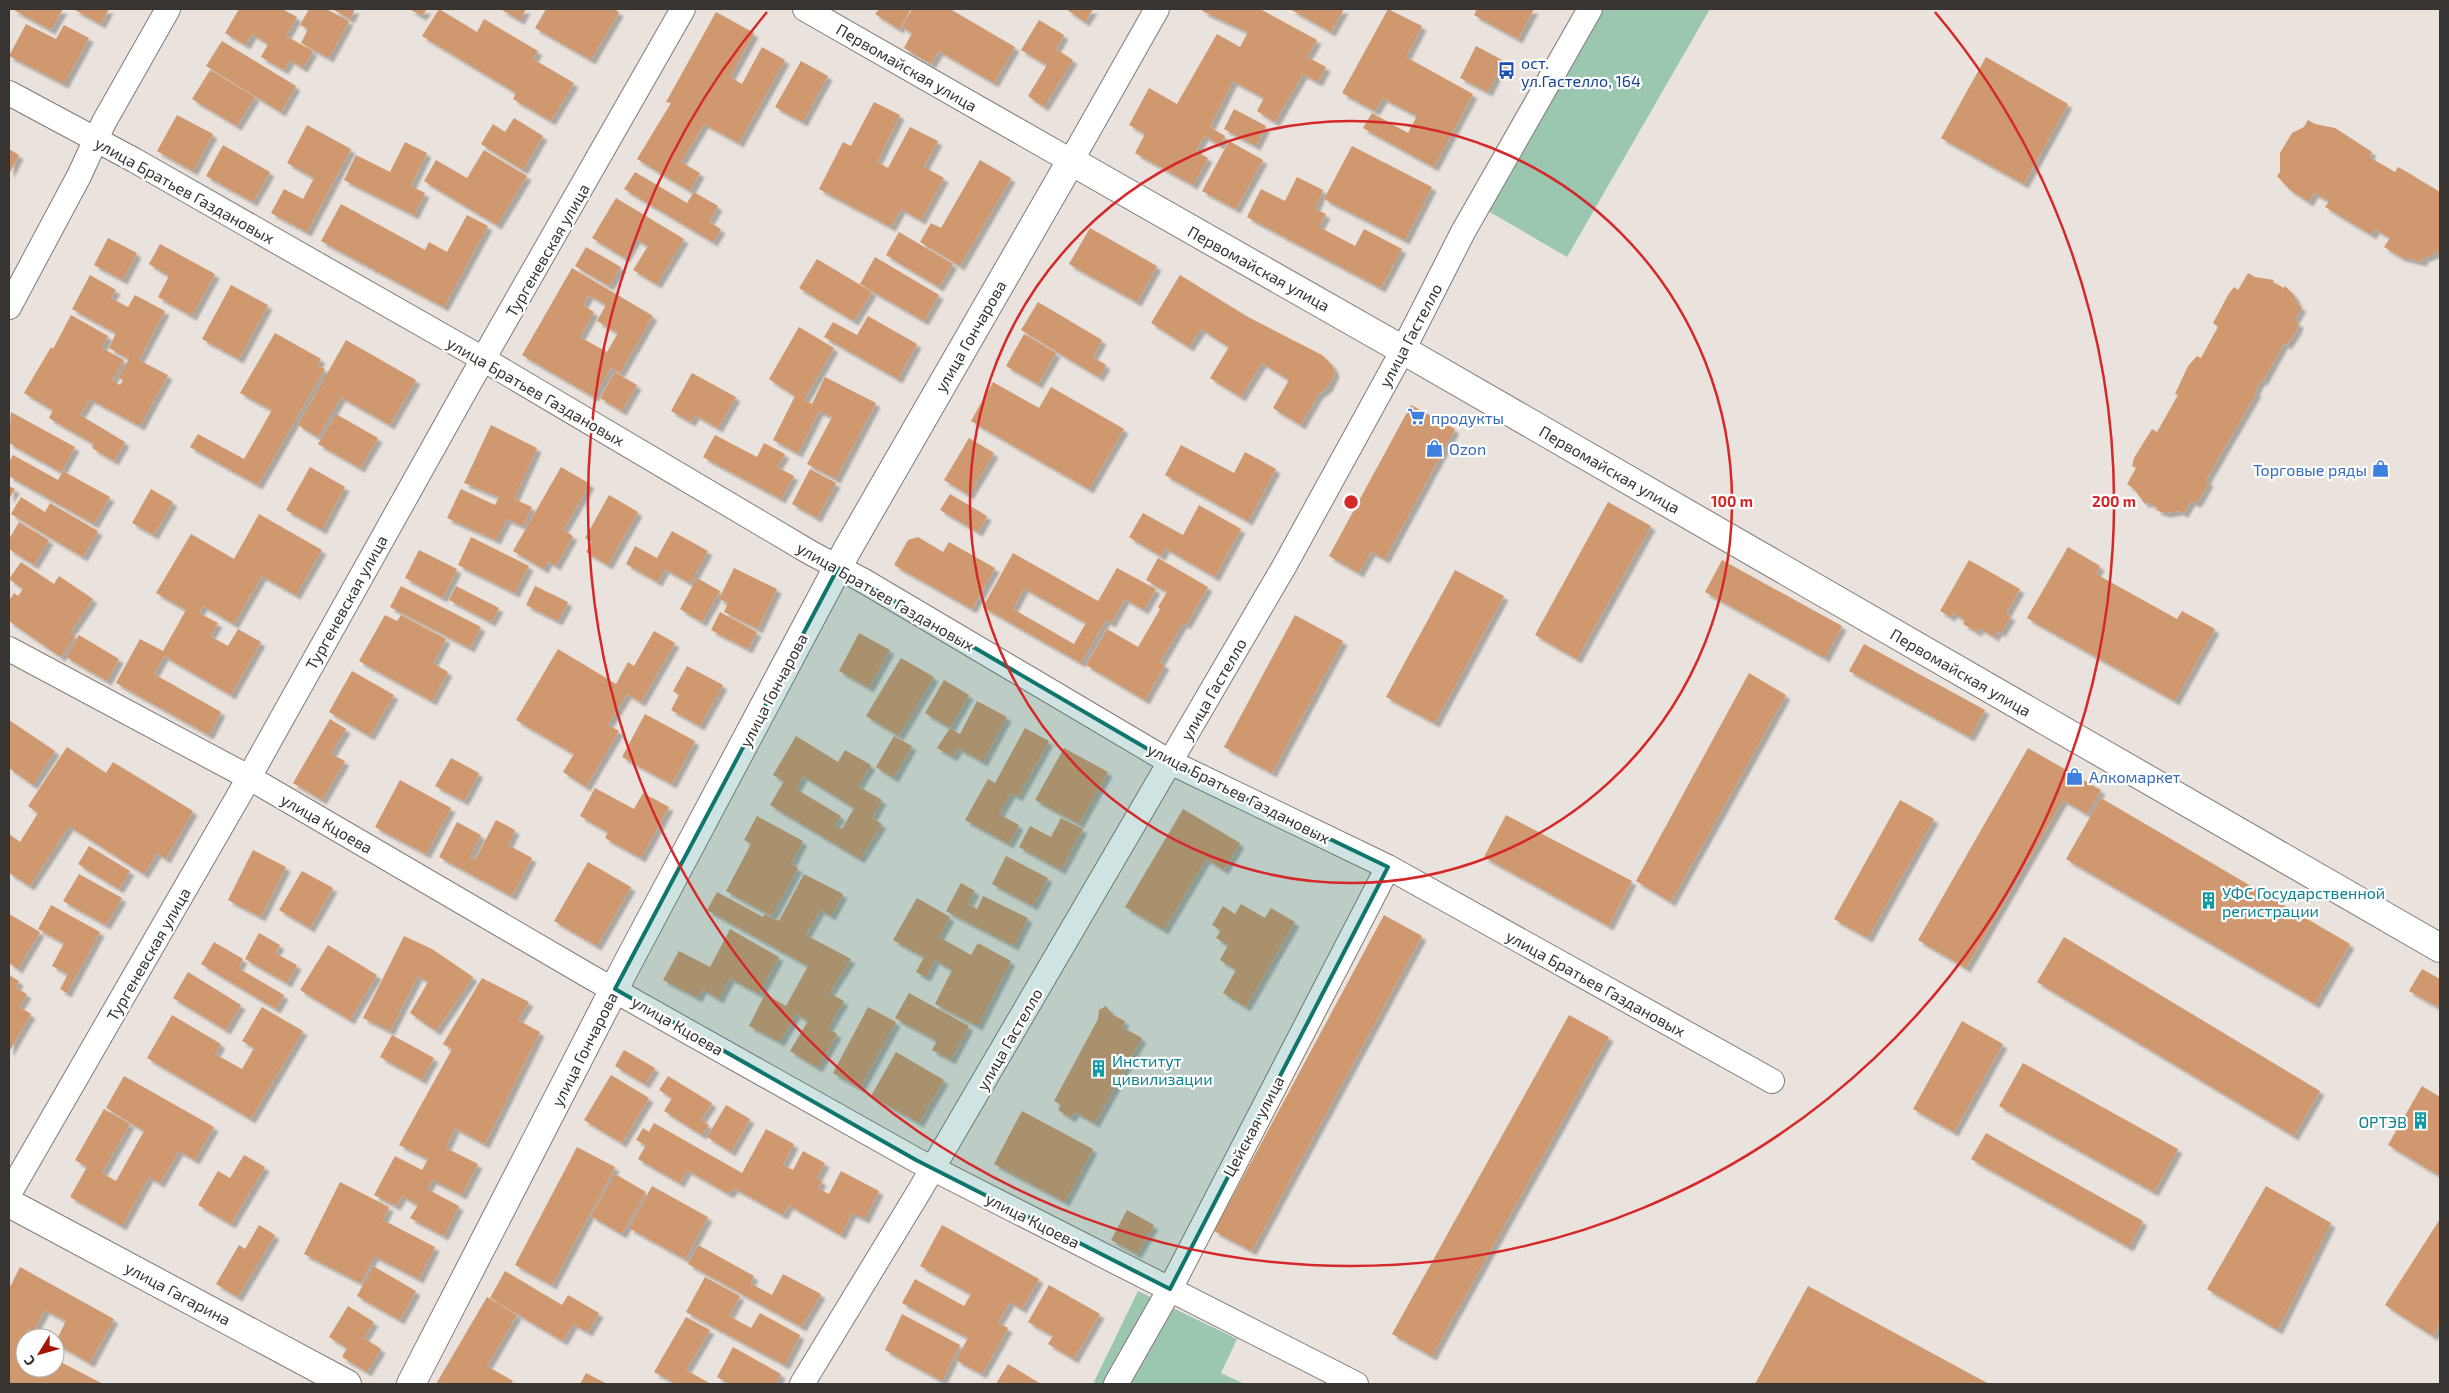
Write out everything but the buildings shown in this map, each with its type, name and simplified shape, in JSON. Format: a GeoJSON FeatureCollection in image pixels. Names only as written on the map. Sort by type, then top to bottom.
{"type":"FeatureCollection","features":[{"type":"Feature","properties":{"kind":"street"},"geometry":{"type":"LineString","coordinates":[[9,307],[95,140],[168,9]]}},
{"type":"Feature","properties":{"kind":"street","name":"Тургеневская улица"},"geometry":{"type":"LineString","coordinates":[[9,1194],[250,778],[253,768],[483,359],[683,9]]}},
{"type":"Feature","properties":{"kind":"street","name":"Первомайская улица"},"geometry":{"type":"LineString","coordinates":[[805,9],[1403,350],[2440,948]]}},
{"type":"Feature","properties":{"kind":"street","name":"улица Гончарова"},"geometry":{"type":"LineString","coordinates":[[411,1384],[615,989],[838,568],[1157,9]]}},
{"type":"Feature","properties":{"kind":"street","name":"улица Гастелло"},"geometry":{"type":"LineString","coordinates":[[802,1384],[932,1169],[1285,566],[1403,350],[1462,232],[1590,9]]}},
{"type":"Feature","properties":{"kind":"street","name":"улица Братьев Газдановых"},"geometry":{"type":"LineString","coordinates":[[9,94],[134,160],[483,359],[1170,762],[1388,868],[1772,1081]]}},
{"type":"Feature","properties":{"kind":"street","name":"улица Кцоева"},"geometry":{"type":"LineString","coordinates":[[9,649],[250,778],[589,976],[932,1169],[1356,1384]]}},
{"type":"Feature","properties":{"kind":"street","name":"Цейская улица"},"geometry":{"type":"LineString","coordinates":[[1116,1384],[1170,1289],[1388,868]]}},
{"type":"Feature","properties":{"kind":"street","name":"улица Гагарина"},"geometry":{"type":"LineString","coordinates":[[9,1203],[347,1384]]}},
{"type":"Feature","properties":{"kind":"highlighted area"},"geometry":{"type":"Polygon","coordinates":[[[838,568],[1170,762],[1388,867],[1170,1289],[916,1160],[615,989],[838,568]]]}},
{"type":"Feature","properties":{"kind":"green space"},"geometry":{"type":"Polygon","coordinates":[[[1588,9],[1710,9],[1567,257],[1476,204],[1588,9]]]}},
{"type":"Feature","properties":{"kind":"green space"},"geometry":{"type":"Polygon","coordinates":[[[1138,1291],[1237,1339],[1221,1373],[1245,1384],[1093,1384],[1138,1291]]]}},
{"type":"Feature","properties":{"kind":"place","name":"ост. ул.Гастелло, 164"},"geometry":{"type":"Point","coordinates":[1507,71]}},
{"type":"Feature","properties":{"kind":"place","name":"продукты"},"geometry":{"type":"Point","coordinates":[1417,417]}},
{"type":"Feature","properties":{"kind":"place","name":"Ozon"},"geometry":{"type":"Point","coordinates":[1435,448]}},
{"type":"Feature","properties":{"kind":"place","name":"Торговые ряды"},"geometry":{"type":"Point","coordinates":[2381,469]}},
{"type":"Feature","properties":{"kind":"place","name":"Алкомаркет"},"geometry":{"type":"Point","coordinates":[2075,776]}},
{"type":"Feature","properties":{"kind":"place","name":"УФС Государственной регистрации"},"geometry":{"type":"Point","coordinates":[2208,901]}},
{"type":"Feature","properties":{"kind":"place","name":"Институт цивилизации"},"geometry":{"type":"Point","coordinates":[1098,1069]}},
{"type":"Feature","properties":{"kind":"place","name":"ОРТЭВ"},"geometry":{"type":"Point","coordinates":[2421,1121]}}]}
